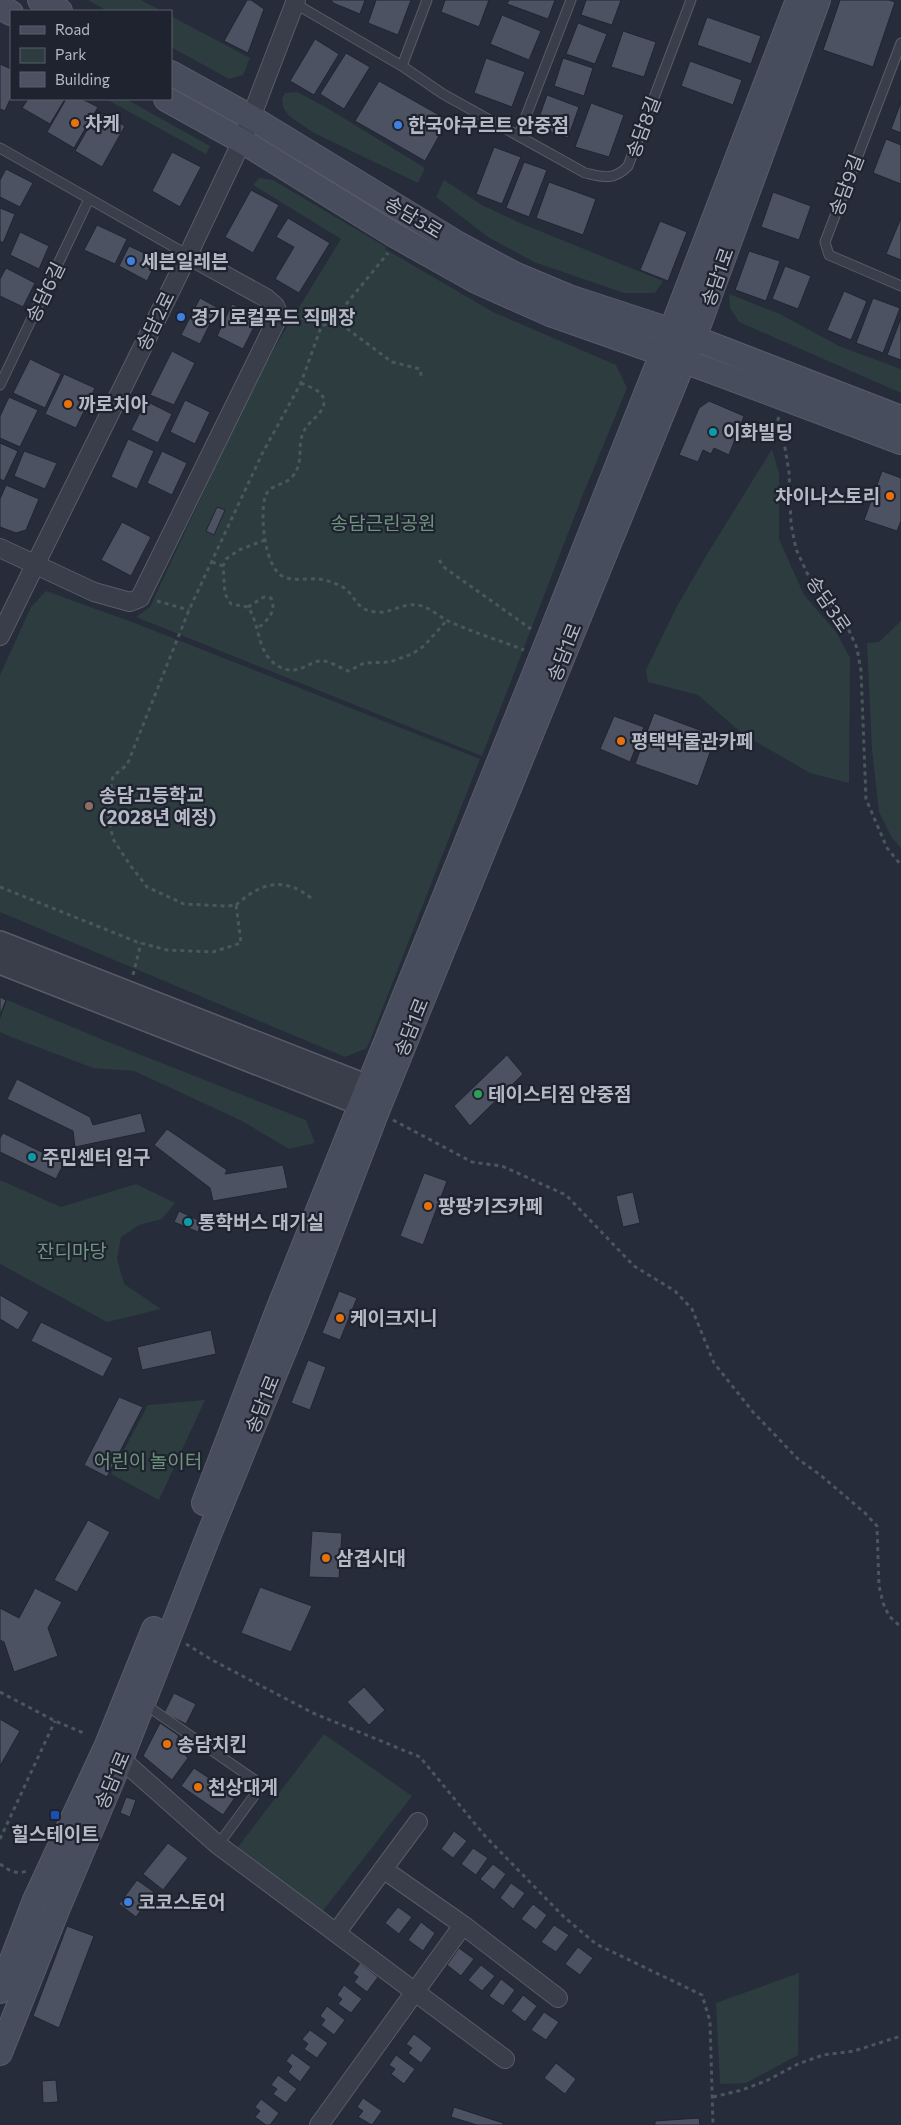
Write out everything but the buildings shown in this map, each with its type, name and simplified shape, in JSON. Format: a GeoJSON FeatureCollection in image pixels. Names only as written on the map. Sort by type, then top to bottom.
{"type":"FeatureCollection","features":[{"type":"Feature","properties":{"kind":"main road"},"geometry":{"type":"LineString","coordinates":[[40,0],[58,10]]}},
{"type":"Feature","properties":{"kind":"main road","name":"송담1로"},"geometry":{"type":"LineString","coordinates":[[0,2053],[58,1908],[121,1759],[169,1634],[298,1317],[373,1098],[549,638],[671,331],[798,0]]}},
{"type":"Feature","properties":{"kind":"main road","name":"송담1로"},"geometry":{"type":"LineString","coordinates":[[0,1990],[35,1900],[107,1745],[181,1562],[278,1310],[373,1098],[694,338],[818,0]]}},
{"type":"Feature","properties":{"kind":"main road","name":"송담3로"},"geometry":{"type":"LineString","coordinates":[[172,74],[252,118],[458,244],[514,274],[569,297],[694,338],[901,418]]}},
{"type":"Feature","properties":{"kind":"main road","name":"송담3로"},"geometry":{"type":"LineString","coordinates":[[168,100],[242,141],[394,234],[476,281],[550,314],[684,360],[901,442]]}},
{"type":"Feature","properties":{"kind":"main road"},"geometry":{"type":"LineString","coordinates":[[661,353],[694,338]]}},
{"type":"Feature","properties":{"kind":"street","name":"송담2로"},"geometry":{"type":"LineString","coordinates":[[0,636],[188,255],[242,141],[252,118],[293,1]]}},
{"type":"Feature","properties":{"kind":"street"},"geometry":{"type":"LineString","coordinates":[[0,548],[94,592],[130,602],[140,598],[279,316],[275,306],[266,298],[188,255]]}},
{"type":"Feature","properties":{"kind":"street"},"geometry":{"type":"LineString","coordinates":[[0,942],[373,1098]]}},
{"type":"Feature","properties":{"kind":"street"},"geometry":{"type":"LineString","coordinates":[[0,963],[373,1098]]}},
{"type":"Feature","properties":{"kind":"street"},"geometry":{"type":"LineString","coordinates":[[121,1759],[218,1845],[505,2059]]}},
{"type":"Feature","properties":{"kind":"street"},"geometry":{"type":"LineString","coordinates":[[336,1933],[418,1822]]}},
{"type":"Feature","properties":{"kind":"street"},"geometry":{"type":"LineString","coordinates":[[383,1869],[463,1926],[558,1998]]}},
{"type":"Feature","properties":{"kind":"street"},"geometry":{"type":"LineString","coordinates":[[319,2125],[463,1926]]}},
{"type":"Feature","properties":{"kind":"lane"},"geometry":{"type":"LineString","coordinates":[[402,66],[427,0]]}},
{"type":"Feature","properties":{"kind":"lane"},"geometry":{"type":"LineString","coordinates":[[519,134],[571,0]]}},
{"type":"Feature","properties":{"kind":"lane","name":"송담8길"},"geometry":{"type":"LineString","coordinates":[[293,1],[402,66],[443,94],[519,134],[585,172],[610,177],[620,175],[628,166],[691,0]]}},
{"type":"Feature","properties":{"kind":"lane","name":"송담9길"},"geometry":{"type":"LineString","coordinates":[[901,43],[825,242],[829,255],[901,286]]}},
{"type":"Feature","properties":{"kind":"lane"},"geometry":{"type":"LineString","coordinates":[[0,148],[188,255]]}},
{"type":"Feature","properties":{"kind":"lane","name":"송담6길"},"geometry":{"type":"LineString","coordinates":[[0,385],[89,200]]}},
{"type":"Feature","properties":{"kind":"lane"},"geometry":{"type":"LineString","coordinates":[[143,1703],[262,1785],[218,1845]]}},
{"type":"Feature","properties":{"kind":"path"},"geometry":{"type":"LineString","coordinates":[[311,898],[302,890],[288,884],[270,885],[251,892],[236,905],[184,904],[148,887],[130,865],[113,839],[107,810],[114,776],[128,765],[189,610],[262,454],[301,383],[322,327],[334,319],[394,247]]}},
{"type":"Feature","properties":{"kind":"path"},"geometry":{"type":"LineString","coordinates":[[290,312],[322,327]]}},
{"type":"Feature","properties":{"kind":"path"},"geometry":{"type":"LineString","coordinates":[[334,319],[392,362],[420,369],[422,380]]}},
{"type":"Feature","properties":{"kind":"path"},"geometry":{"type":"LineString","coordinates":[[301,383],[320,392],[324,400],[318,417],[303,432],[300,440],[300,465],[296,472],[289,480],[272,488],[266,495],[264,513],[265,540],[270,556],[281,575],[298,579],[321,579],[333,583],[344,588],[359,606],[366,611],[384,613],[416,604],[447,620],[529,652]]}},
{"type":"Feature","properties":{"kind":"path","name":"송담3로"},"geometry":{"type":"LineString","coordinates":[[787,398],[776,424],[782,436],[788,464],[791,524],[796,549],[808,573],[846,624],[857,648],[861,671],[866,799],[887,848],[901,865]]}},
{"type":"Feature","properties":{"kind":"path"},"geometry":{"type":"LineString","coordinates":[[258,628],[266,621],[273,610],[274,605],[271,598],[264,597],[248,607],[231,604],[225,594],[223,566],[226,560],[239,550],[265,540]]}},
{"type":"Feature","properties":{"kind":"path"},"geometry":{"type":"LineString","coordinates":[[439,560],[445,568],[538,634],[549,638]]}},
{"type":"Feature","properties":{"kind":"path"},"geometry":{"type":"LineString","coordinates":[[212,562],[223,566]]}},
{"type":"Feature","properties":{"kind":"path"},"geometry":{"type":"LineString","coordinates":[[150,599],[189,610]]}},
{"type":"Feature","properties":{"kind":"path"},"geometry":{"type":"LineString","coordinates":[[248,607],[254,616],[267,656],[280,668],[295,670],[319,661],[325,661],[349,671],[364,663],[390,662],[412,654],[424,646],[447,620]]}},
{"type":"Feature","properties":{"kind":"path"},"geometry":{"type":"LineString","coordinates":[[0,887],[141,943],[167,950],[214,952],[241,943],[236,905]]}},
{"type":"Feature","properties":{"kind":"path"},"geometry":{"type":"LineString","coordinates":[[131,981],[141,943]]}},
{"type":"Feature","properties":{"kind":"path"},"geometry":{"type":"LineString","coordinates":[[373,1098],[472,1162],[502,1166],[566,1195],[634,1266],[675,1291],[692,1308],[714,1363],[752,1412],[798,1459],[865,1513],[877,1526],[879,1586],[883,1603],[889,1616],[901,1627]]}},
{"type":"Feature","properties":{"kind":"path"},"geometry":{"type":"LineString","coordinates":[[169,1634],[212,1660],[313,1713],[420,1757],[485,1836],[563,1916],[596,1944],[702,1995],[710,2021],[713,2125]]}},
{"type":"Feature","properties":{"kind":"path"},"geometry":{"type":"LineString","coordinates":[[0,1692],[55,1721],[86,1734]]}},
{"type":"Feature","properties":{"kind":"path"},"geometry":{"type":"LineString","coordinates":[[0,1839],[55,1721]]}},
{"type":"Feature","properties":{"kind":"path"},"geometry":{"type":"LineString","coordinates":[[0,1864],[18,1873],[29,1869]]}},
{"type":"Feature","properties":{"kind":"path"},"geometry":{"type":"LineString","coordinates":[[713,2097],[742,2090],[768,2080],[798,2064],[824,2055],[854,2051],[901,2036]]}},
{"type":"Feature","properties":{"kind":"green space"},"geometry":{"type":"Polygon","coordinates":[[[88,0],[141,0],[160,10],[105,10],[88,0]]]}},
{"type":"Feature","properties":{"kind":"green space"},"geometry":{"type":"Polygon","coordinates":[[[172,17],[250,58],[243,75],[229,79],[172,48],[172,17]]]}},
{"type":"Feature","properties":{"kind":"green space"},"geometry":{"type":"Polygon","coordinates":[[[297,92],[324,106],[425,168],[418,183],[314,133],[289,116],[283,107],[282,99],[285,93],[297,92]]]}},
{"type":"Feature","properties":{"kind":"green space"},"geometry":{"type":"Polygon","coordinates":[[[108,100],[128,100],[210,146],[206,154],[108,100]]]}},
{"type":"Feature","properties":{"kind":"green space","name":"송담근린공원"},"geometry":{"type":"Polygon","coordinates":[[[259,178],[273,180],[386,247],[385,249],[493,312],[616,365],[627,388],[584,492],[482,756],[136,617],[150,607],[244,405],[279,340],[341,239],[253,185],[259,178]]]}},
{"type":"Feature","properties":{"kind":"green space"},"geometry":{"type":"Polygon","coordinates":[[[444,180],[482,205],[520,223],[663,281],[655,293],[624,293],[534,262],[488,237],[436,197],[444,180]]]}},
{"type":"Feature","properties":{"kind":"green space"},"geometry":{"type":"Polygon","coordinates":[[[729,294],[780,314],[839,346],[901,369],[901,393],[739,322],[730,308],[729,294]]]}},
{"type":"Feature","properties":{"kind":"green space"},"geometry":{"type":"Polygon","coordinates":[[[772,449],[779,473],[779,539],[804,595],[836,632],[850,658],[849,783],[810,773],[744,735],[698,695],[648,682],[646,670],[676,608],[772,449]]]}},
{"type":"Feature","properties":{"kind":"green space"},"geometry":{"type":"Polygon","coordinates":[[[46,591],[132,622],[480,759],[367,1048],[345,1057],[0,912],[0,675],[31,607],[46,591]]]}},
{"type":"Feature","properties":{"kind":"green space"},"geometry":{"type":"Polygon","coordinates":[[[901,621],[901,848],[892,838],[879,812],[872,749],[867,643],[879,642],[901,621]]]}},
{"type":"Feature","properties":{"kind":"green space"},"geometry":{"type":"Polygon","coordinates":[[[7,1000],[306,1120],[315,1143],[289,1149],[242,1121],[134,1071],[93,1068],[0,1032],[0,1019],[7,1000]]]}},
{"type":"Feature","properties":{"kind":"green space","name":"잔디마당"},"geometry":{"type":"Polygon","coordinates":[[[0,1180],[61,1207],[136,1184],[175,1203],[162,1219],[139,1225],[121,1237],[117,1259],[124,1284],[161,1309],[107,1322],[0,1264],[0,1180]]]}},
{"type":"Feature","properties":{"kind":"green space","name":"어린이 놀이터"},"geometry":{"type":"Polygon","coordinates":[[[205,1400],[159,1500],[111,1474],[148,1405],[205,1400]]]}},
{"type":"Feature","properties":{"kind":"green space"},"geometry":{"type":"Polygon","coordinates":[[[324,1734],[412,1796],[319,1916],[235,1851],[324,1734]]]}},
{"type":"Feature","properties":{"kind":"green space"},"geometry":{"type":"Polygon","coordinates":[[[799,1973],[798,2055],[746,2083],[720,2084],[716,2003],[799,1973]]]}},
{"type":"Feature","properties":{"kind":"place","name":"차케"},"geometry":{"type":"Point","coordinates":[75,123]}},
{"type":"Feature","properties":{"kind":"place","name":"한국야쿠르트 안중점"},"geometry":{"type":"Point","coordinates":[398,125]}},
{"type":"Feature","properties":{"kind":"place","name":"세븐일레븐"},"geometry":{"type":"Point","coordinates":[131,261]}},
{"type":"Feature","properties":{"kind":"place","name":"경기 로컬푸드 직매장"},"geometry":{"type":"Point","coordinates":[181,317]}},
{"type":"Feature","properties":{"kind":"place","name":"까로치아"},"geometry":{"type":"Point","coordinates":[68,404]}},
{"type":"Feature","properties":{"kind":"place","name":"이화빌딩"},"geometry":{"type":"Point","coordinates":[713,432]}},
{"type":"Feature","properties":{"kind":"place","name":"차이나스토리"},"geometry":{"type":"Point","coordinates":[890,496]}},
{"type":"Feature","properties":{"kind":"place","name":"평택박물관카페"},"geometry":{"type":"Point","coordinates":[621,741]}},
{"type":"Feature","properties":{"kind":"place","name":"송담고등학교 (2028년 예정)"},"geometry":{"type":"Point","coordinates":[89,806]}},
{"type":"Feature","properties":{"kind":"place","name":"테이스티짐 안중점"},"geometry":{"type":"Point","coordinates":[478,1094]}},
{"type":"Feature","properties":{"kind":"place","name":"주민센터 입구"},"geometry":{"type":"Point","coordinates":[32,1157]}},
{"type":"Feature","properties":{"kind":"place","name":"팡팡키즈카페"},"geometry":{"type":"Point","coordinates":[428,1206]}},
{"type":"Feature","properties":{"kind":"place","name":"통학버스 대기실"},"geometry":{"type":"Point","coordinates":[188,1222]}},
{"type":"Feature","properties":{"kind":"place","name":"케이크지니"},"geometry":{"type":"Point","coordinates":[340,1318]}},
{"type":"Feature","properties":{"kind":"place","name":"삼겹시대"},"geometry":{"type":"Point","coordinates":[326,1558]}},
{"type":"Feature","properties":{"kind":"place","name":"송담치킨"},"geometry":{"type":"Point","coordinates":[167,1744]}},
{"type":"Feature","properties":{"kind":"place","name":"천상대게"},"geometry":{"type":"Point","coordinates":[198,1787]}},
{"type":"Feature","properties":{"kind":"place","name":"힐스테이트"},"geometry":{"type":"Point","coordinates":[55,1815]}},
{"type":"Feature","properties":{"kind":"place","name":"코코스토어"},"geometry":{"type":"Point","coordinates":[128,1902]}}]}
